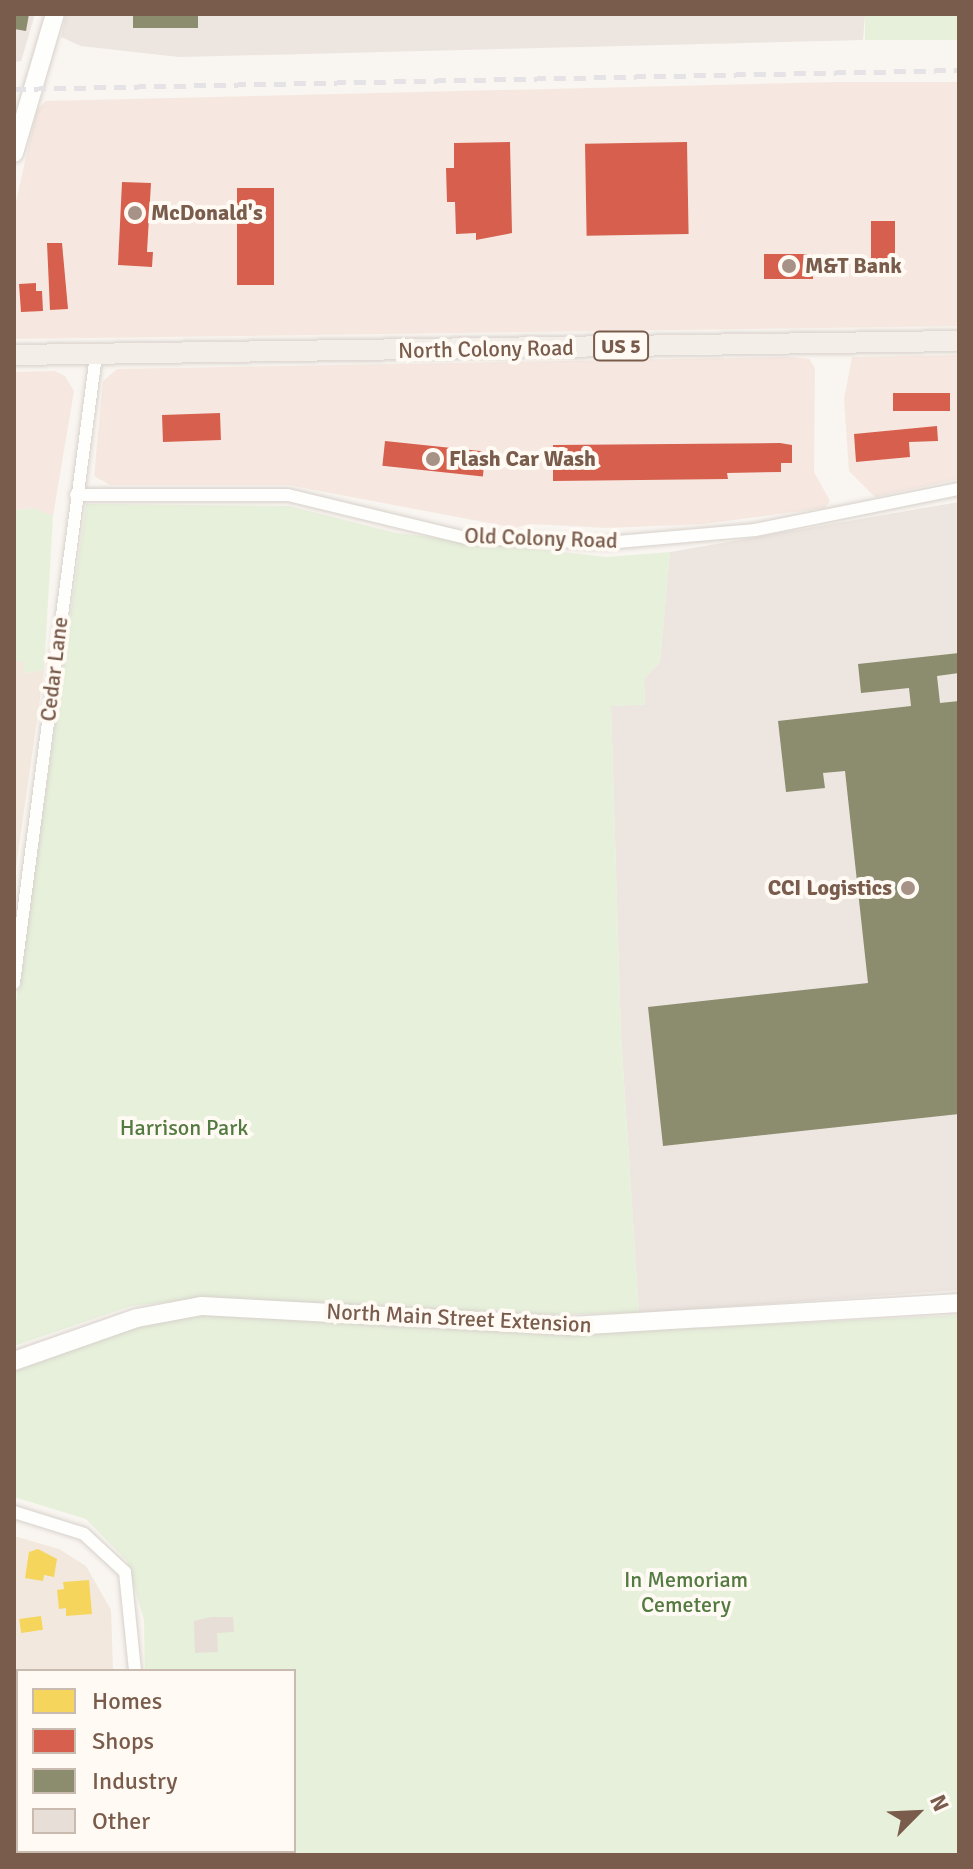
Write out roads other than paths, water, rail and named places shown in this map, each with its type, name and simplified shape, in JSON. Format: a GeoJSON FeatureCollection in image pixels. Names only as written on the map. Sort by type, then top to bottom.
{"type":"FeatureCollection","features":[{"type":"Feature","properties":{"kind":"main road","name":"North Colony Road"},"geometry":{"type":"LineString","coordinates":[[14,355],[959,341]]}},
{"type":"Feature","properties":{"kind":"street"},"geometry":{"type":"LineString","coordinates":[[14,117],[42,14]]}},
{"type":"Feature","properties":{"kind":"street"},"geometry":{"type":"LineString","coordinates":[[15,144],[23,131],[55,14]]}},
{"type":"Feature","properties":{"kind":"street","name":"Cedar Lane"},"geometry":{"type":"LineString","coordinates":[[14,983],[96,355]]}},
{"type":"Feature","properties":{"kind":"street","name":"Old Colony Road"},"geometry":{"type":"LineString","coordinates":[[76,495],[288,495],[466,538],[606,543],[755,530],[959,489]]}},
{"type":"Feature","properties":{"kind":"street","name":"North Main Street Extension"},"geometry":{"type":"LineString","coordinates":[[14,1361],[137,1318],[202,1306],[571,1326],[959,1303]]}},
{"type":"Feature","properties":{"kind":"street"},"geometry":{"type":"LineString","coordinates":[[14,1512],[84,1534],[125,1572],[135,1669]]}},
{"type":"Feature","properties":{"kind":"railway"},"geometry":{"type":"LineString","coordinates":[[14,89],[959,70]]}},
{"type":"Feature","properties":{"kind":"place","name":"McDonald's"},"geometry":{"type":"Point","coordinates":[135,213]}},
{"type":"Feature","properties":{"kind":"place","name":"M&T Bank"},"geometry":{"type":"Point","coordinates":[789,266]}},
{"type":"Feature","properties":{"kind":"place","name":"Flash Car Wash"},"geometry":{"type":"Point","coordinates":[433,459]}},
{"type":"Feature","properties":{"kind":"place","name":"CCI Logistics"},"geometry":{"type":"Point","coordinates":[908,888]}},
{"type":"Feature","properties":{"kind":"park label","name":"Harrison Park"},"geometry":{"type":"Point","coordinates":[184,1128]}},
{"type":"Feature","properties":{"kind":"park label","name":"In Memoriam Cemetery"},"geometry":{"type":"Point","coordinates":[686,1592]}}]}
